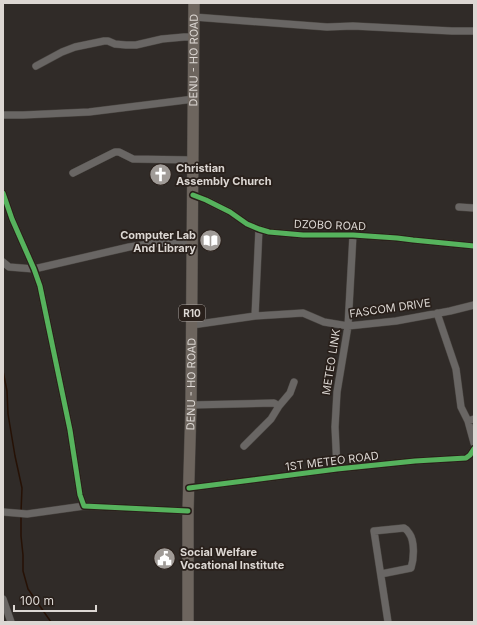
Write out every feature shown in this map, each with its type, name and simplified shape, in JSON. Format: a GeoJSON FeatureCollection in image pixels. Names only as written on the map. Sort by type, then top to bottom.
{"type":"FeatureCollection","features":[{"type":"Feature","properties":{"kind":"main road","name":"DENU - HO ROAD"},"geometry":{"type":"LineString","coordinates":[[188,622],[188,510],[192,405],[194,3]]}},
{"type":"Feature","properties":{"kind":"street"},"geometry":{"type":"LineString","coordinates":[[194,17],[327,27],[354,26],[474,31]]}},
{"type":"Feature","properties":{"kind":"street"},"geometry":{"type":"LineString","coordinates":[[36,66],[75,47],[104,41],[116,44],[136,45],[162,39],[194,37]]}},
{"type":"Feature","properties":{"kind":"street"},"geometry":{"type":"LineString","coordinates":[[3,115],[89,112],[194,99]]}},
{"type":"Feature","properties":{"kind":"street"},"geometry":{"type":"LineString","coordinates":[[73,173],[115,152],[119,152],[133,159],[193,160]]}},
{"type":"Feature","properties":{"kind":"street"},"geometry":{"type":"LineString","coordinates":[[3,193],[12,219],[40,286],[70,430],[80,495],[84,506]]}},
{"type":"Feature","properties":{"kind":"street","name":"DZOBO ROAD"},"geometry":{"type":"LineString","coordinates":[[193,195],[224,209],[247,224],[269,232],[303,235],[353,234],[474,246]]}},
{"type":"Feature","properties":{"kind":"street"},"geometry":{"type":"LineString","coordinates":[[459,207],[474,208]]}},
{"type":"Feature","properties":{"kind":"street"},"geometry":{"type":"LineString","coordinates":[[256,316],[259,229]]}},
{"type":"Feature","properties":{"kind":"street","name":"METEO LINK"},"geometry":{"type":"LineString","coordinates":[[337,469],[335,427],[337,392],[348,326],[353,234]]}},
{"type":"Feature","properties":{"kind":"street"},"geometry":{"type":"LineString","coordinates":[[3,262],[9,267],[34,269],[129,247],[155,243],[192,244]]}},
{"type":"Feature","properties":{"kind":"street","name":"FASCOM DRIVE"},"geometry":{"type":"LineString","coordinates":[[192,325],[256,316],[302,313],[324,322],[348,326],[396,321],[474,305]]}},
{"type":"Feature","properties":{"kind":"street"},"geometry":{"type":"LineString","coordinates":[[437,313],[456,369],[461,407],[471,420],[474,443]]}},
{"type":"Feature","properties":{"kind":"street"},"geometry":{"type":"LineString","coordinates":[[244,446],[271,419],[279,406],[290,394],[294,382]]}},
{"type":"Feature","properties":{"kind":"street"},"geometry":{"type":"LineString","coordinates":[[192,405],[274,402],[279,406]]}},
{"type":"Feature","properties":{"kind":"street","name":"1ST METEO ROAD"},"geometry":{"type":"LineString","coordinates":[[189,488],[337,469],[415,461],[466,458],[474,449]]}},
{"type":"Feature","properties":{"kind":"street"},"geometry":{"type":"LineString","coordinates":[[3,512],[21,513],[84,506],[188,510]]}},
{"type":"Feature","properties":{"kind":"street"},"geometry":{"type":"LineString","coordinates":[[381,574],[411,568],[413,561],[413,547],[410,534],[404,528],[374,531],[388,622]]}},
{"type":"Feature","properties":{"kind":"street"},"geometry":{"type":"LineString","coordinates":[[3,599],[11,622]]}},
{"type":"Feature","properties":{"kind":"waterway"},"geometry":{"type":"LineString","coordinates":[[3,371],[7,391],[8,414],[22,488],[21,512]]}},
{"type":"Feature","properties":{"kind":"waterway"},"geometry":{"type":"LineString","coordinates":[[21,516],[23,571],[28,589],[51,622]]}},
{"type":"Feature","properties":{"kind":"cycle path"},"geometry":{"type":"LineString","coordinates":[[3,193],[12,219],[40,286],[70,430],[80,495],[84,506],[188,511]]}},
{"type":"Feature","properties":{"kind":"cycle path"},"geometry":{"type":"LineString","coordinates":[[193,195],[230,212],[247,224],[269,232],[303,235],[353,235],[397,238],[474,246]]}},
{"type":"Feature","properties":{"kind":"cycle path"},"geometry":{"type":"LineString","coordinates":[[189,488],[337,469],[415,461],[466,458],[474,449]]}},
{"type":"Feature","properties":{"kind":"place","name":"Christian Assembly Church"},"geometry":{"type":"Point","coordinates":[161,174]}},
{"type":"Feature","properties":{"kind":"place","name":"Computer Lab And Library"},"geometry":{"type":"Point","coordinates":[211,241]}},
{"type":"Feature","properties":{"kind":"place","name":"Social Welfare Vocational Institute"},"geometry":{"type":"Point","coordinates":[164,558]}}]}
